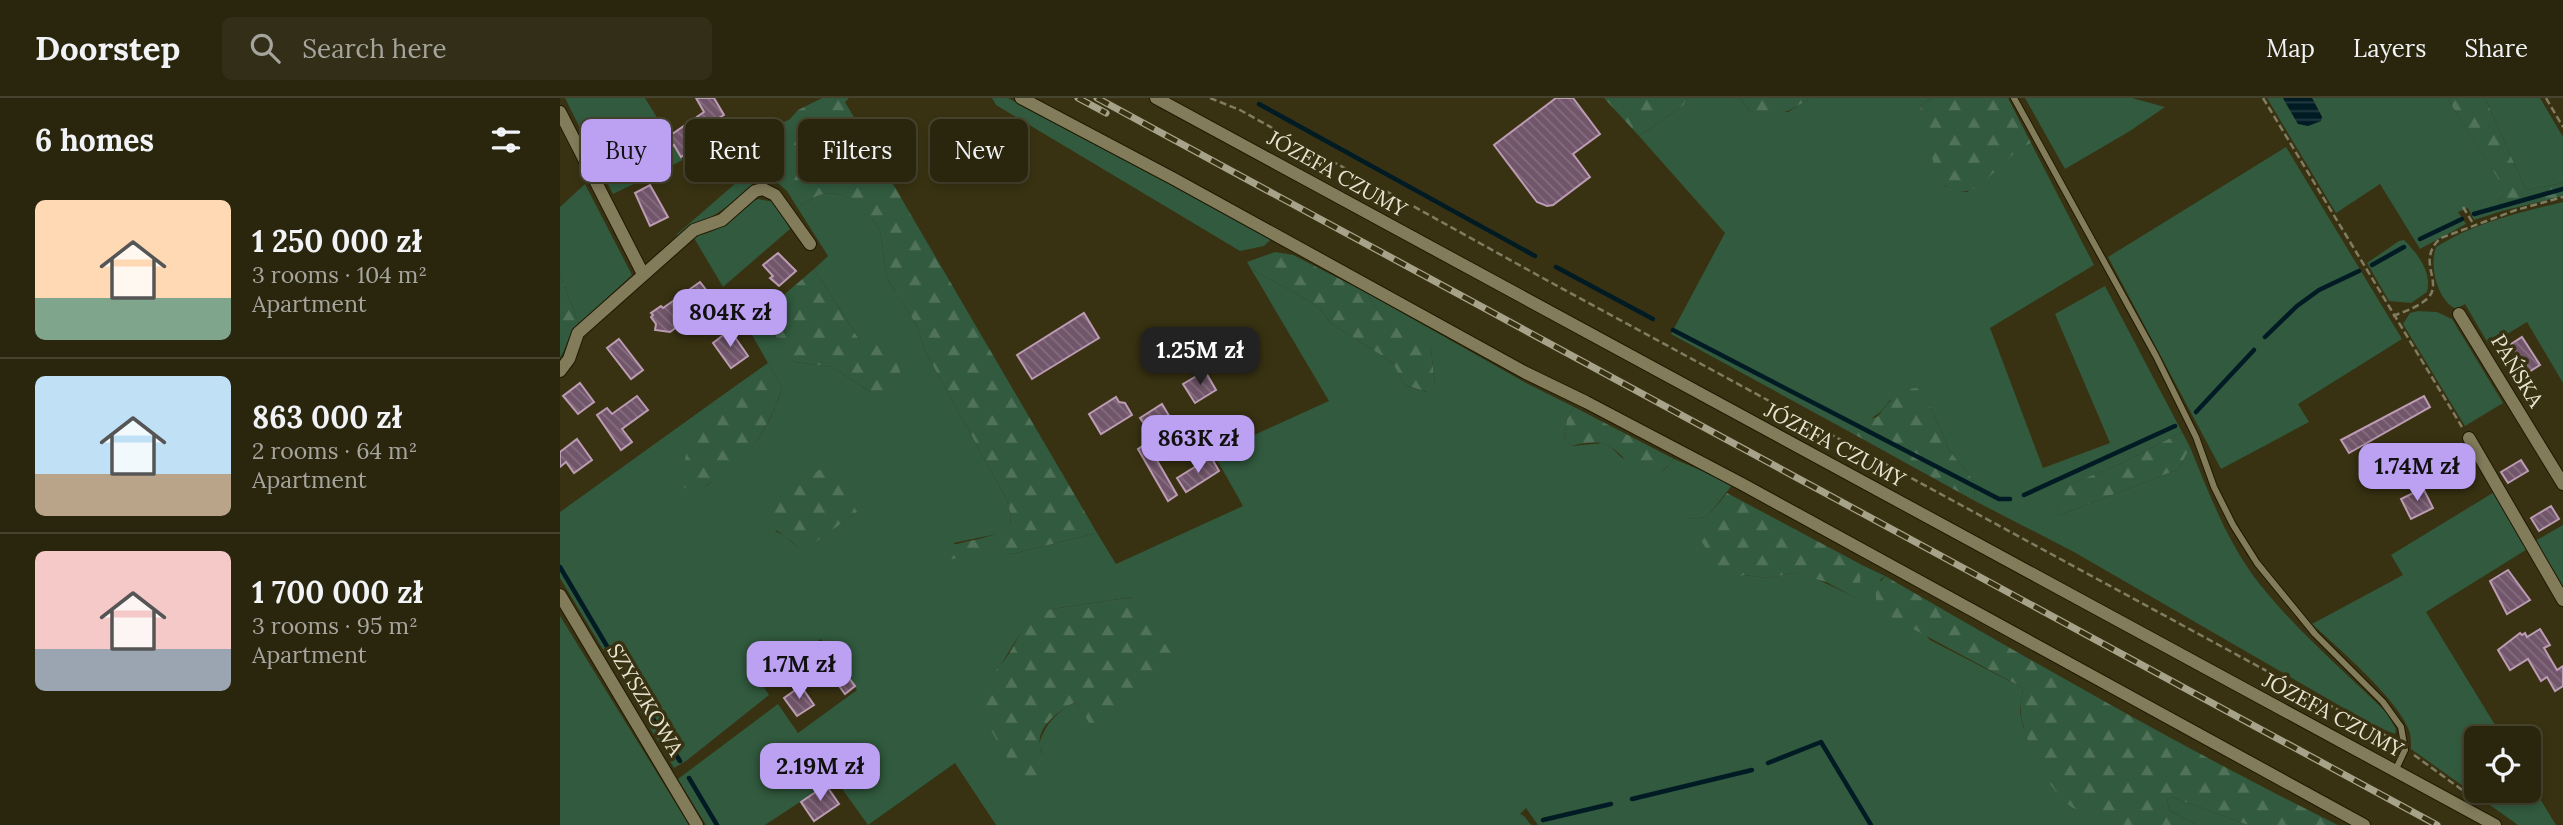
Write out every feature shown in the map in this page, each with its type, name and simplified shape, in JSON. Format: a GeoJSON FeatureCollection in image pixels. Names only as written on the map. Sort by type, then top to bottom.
{"type":"FeatureCollection","features":[{"type":"Feature","properties":{"kind":"street"},"geometry":{"type":"LineString","coordinates":[[1021,98],[1164,173],[1526,373],[1742,484],[2364,825]]}},
{"type":"Feature","properties":{"kind":"street","name":"JÓZEFA CZUMY"},"geometry":{"type":"LineString","coordinates":[[1156,98],[2495,825]]}},
{"type":"Feature","properties":{"kind":"street"},"geometry":{"type":"LineString","coordinates":[[560,112],[643,275]]}},
{"type":"Feature","properties":{"kind":"street"},"geometry":{"type":"LineString","coordinates":[[560,371],[569,359],[578,333],[694,230],[722,220],[755,191],[769,191],[780,200],[810,244]]}},
{"type":"Feature","properties":{"kind":"street","name":"PAŃSKA"},"geometry":{"type":"LineString","coordinates":[[2459,314],[2563,484]]}},
{"type":"Feature","properties":{"kind":"street"},"geometry":{"type":"LineString","coordinates":[[2469,438],[2563,600]]}},
{"type":"Feature","properties":{"kind":"street","name":"SZYSZKOWA"},"geometry":{"type":"LineString","coordinates":[[560,595],[697,825]]}},
{"type":"Feature","properties":{"kind":"lane"},"geometry":{"type":"LineString","coordinates":[[2014,98],[2156,356],[2196,438],[2214,486],[2233,525],[2257,563],[2315,634],[2393,713],[2401,727],[2405,750],[2395,771]]}},
{"type":"Feature","properties":{"kind":"path"},"geometry":{"type":"LineString","coordinates":[[1210,98],[1240,110],[1539,276],[2392,739],[2464,791]]}},
{"type":"Feature","properties":{"kind":"path"},"geometry":{"type":"LineString","coordinates":[[2263,98],[2469,438]]}},
{"type":"Feature","properties":{"kind":"path"},"geometry":{"type":"LineString","coordinates":[[2546,98],[2563,127]]}},
{"type":"Feature","properties":{"kind":"path"},"geometry":{"type":"LineString","coordinates":[[2393,316],[2425,301],[2431,293],[2433,277],[2428,261],[2433,245],[2441,238],[2516,210],[2563,197]]}},
{"type":"Feature","properties":{"kind":"path"},"geometry":{"type":"LineString","coordinates":[[2463,207],[2474,225]]}},
{"type":"Feature","properties":{"kind":"green space"},"geometry":{"type":"Polygon","coordinates":[[[565,98],[645,98],[658,119],[581,119],[581,130],[565,98]]]}},
{"type":"Feature","properties":{"kind":"green space"},"geometry":{"type":"Polygon","coordinates":[[[822,98],[849,98],[845,102],[855,119],[798,119],[798,182],[892,182],[1097,533],[1016,553],[940,560],[940,551],[996,534],[1010,525],[1011,516],[1006,498],[926,353],[917,326],[887,278],[880,230],[873,220],[843,195],[819,195],[797,207],[787,191],[777,182],[784,182],[784,122],[798,110],[822,98]]]}},
{"type":"Feature","properties":{"kind":"green space"},"geometry":{"type":"Polygon","coordinates":[[[992,98],[1008,98],[1272,238],[1264,246],[1240,251],[1028,124],[1028,119],[1019,119],[996,105],[992,98]]]}},
{"type":"Feature","properties":{"kind":"green space"},"geometry":{"type":"Polygon","coordinates":[[[1604,98],[1687,98],[1683,106],[1639,136],[1604,98]]]}},
{"type":"Feature","properties":{"kind":"green space"},"geometry":{"type":"Polygon","coordinates":[[[1687,98],[1740,98],[1751,113],[1788,112],[1810,98],[1932,98],[1920,106],[1934,161],[1945,186],[1964,192],[2018,148],[2031,143],[2094,265],[1990,328],[2043,468],[2110,443],[2055,314],[2105,286],[2182,432],[2120,464],[2052,492],[2060,515],[2179,469],[2190,447],[2220,517],[2247,567],[2288,616],[2386,712],[2396,729],[2395,734],[2373,725],[2074,552],[1975,501],[1974,481],[1949,450],[1929,403],[1890,400],[1877,415],[1848,431],[1671,334],[1725,233],[1639,136],[1683,106],[1687,98]]]}},
{"type":"Feature","properties":{"kind":"green space"},"geometry":{"type":"Polygon","coordinates":[[[1740,98],[1810,98],[1789,110],[1769,114],[1751,113],[1740,98]]]}},
{"type":"Feature","properties":{"kind":"green space"},"geometry":{"type":"Polygon","coordinates":[[[1932,98],[2008,98],[2031,143],[2016,152],[1975,188],[1966,191],[1952,190],[1941,181],[1923,123],[1920,106],[1932,98]]]}},
{"type":"Feature","properties":{"kind":"green space"},"geometry":{"type":"Polygon","coordinates":[[[2025,98],[2132,98],[2165,107],[2065,169],[2025,98]]]}},
{"type":"Feature","properties":{"kind":"green space"},"geometry":{"type":"Polygon","coordinates":[[[2267,98],[2283,98],[2298,124],[2322,117],[2312,98],[2447,98],[2505,189],[2504,195],[2498,200],[2502,211],[2474,220],[2468,208],[2458,212],[2466,224],[2420,249],[2380,184],[2336,213],[2267,98]]]}},
{"type":"Feature","properties":{"kind":"green space"},"geometry":{"type":"Polygon","coordinates":[[[2447,98],[2485,98],[2526,190],[2563,183],[2563,196],[2502,211],[2498,200],[2504,195],[2504,188],[2447,98]]]}},
{"type":"Feature","properties":{"kind":"green space"},"geometry":{"type":"Polygon","coordinates":[[[2485,98],[2540,98],[2563,137],[2563,183],[2526,190],[2485,98]]]}},
{"type":"Feature","properties":{"kind":"green space"},"geometry":{"type":"Polygon","coordinates":[[[671,140],[683,160],[671,166],[671,140]]]}},
{"type":"Feature","properties":{"kind":"green space"},"geometry":{"type":"Polygon","coordinates":[[[2286,147],[2402,339],[2298,404],[2309,422],[2221,469],[2108,257],[2286,147]]]}},
{"type":"Feature","properties":{"kind":"green space"},"geometry":{"type":"Polygon","coordinates":[[[607,182],[638,182],[613,194],[607,182]]]}},
{"type":"Feature","properties":{"kind":"green space"},"geometry":{"type":"Polygon","coordinates":[[[737,182],[755,182],[734,202],[680,238],[676,235],[737,182]]]}},
{"type":"Feature","properties":{"kind":"green space"},"geometry":{"type":"Polygon","coordinates":[[[585,184],[632,275],[579,324],[560,274],[560,207],[585,184]]]}},
{"type":"Feature","properties":{"kind":"green space"},"geometry":{"type":"Polygon","coordinates":[[[831,193],[852,200],[880,230],[887,278],[917,326],[926,353],[1006,498],[1011,516],[1010,526],[1002,533],[953,543],[987,555],[1016,553],[1097,533],[1116,564],[1243,506],[1216,458],[1254,435],[1329,401],[1251,269],[1318,307],[1332,324],[1392,362],[1405,385],[1426,392],[1435,385],[1431,349],[1380,315],[1367,293],[1526,383],[1574,407],[1567,419],[1564,437],[1572,446],[1603,443],[1653,475],[1664,470],[1674,459],[1733,484],[1707,517],[1689,519],[1743,575],[1768,578],[1794,573],[1808,575],[1857,598],[1862,565],[1885,576],[1880,580],[1930,640],[2023,688],[2020,712],[2023,727],[2074,809],[2099,818],[2106,825],[1538,825],[1526,808],[1520,814],[1531,825],[996,825],[955,763],[868,825],[835,779],[765,825],[706,825],[678,779],[778,704],[798,733],[857,690],[821,639],[761,683],[769,695],[674,768],[560,578],[560,512],[713,402],[706,486],[744,456],[770,419],[782,388],[747,326],[764,312],[774,334],[795,362],[832,367],[872,393],[860,341],[814,269],[828,256],[797,207],[819,195],[831,193]],[[857,512],[775,531],[802,551],[857,512]],[[1133,597],[1052,609],[1020,634],[1000,666],[1043,755],[1039,744],[1042,737],[1049,724],[1063,710],[1076,702],[1096,733],[1178,665],[1133,597]]]}},
{"type":"Feature","properties":{"kind":"green space"},"geometry":{"type":"Polygon","coordinates":[[[758,199],[774,202],[790,229],[723,287],[694,238],[716,229],[758,199]]]}},
{"type":"Feature","properties":{"kind":"green space"},"geometry":{"type":"Polygon","coordinates":[[[2563,202],[2563,383],[2527,322],[2489,345],[2465,304],[2456,309],[2444,298],[2436,282],[2433,263],[2436,247],[2466,231],[2514,214],[2563,202]]]}},
{"type":"Feature","properties":{"kind":"green space"},"geometry":{"type":"Polygon","coordinates":[[[2404,240],[2426,270],[2428,285],[2427,292],[2411,303],[2389,301],[2367,263],[2404,240]]]}},
{"type":"Feature","properties":{"kind":"green space"},"geometry":{"type":"Polygon","coordinates":[[[1275,252],[1293,255],[1367,293],[1380,315],[1427,341],[1431,349],[1435,385],[1433,391],[1427,392],[1405,385],[1392,362],[1332,324],[1318,307],[1251,269],[1247,262],[1275,252]]]}},
{"type":"Feature","properties":{"kind":"green space"},"geometry":{"type":"Polygon","coordinates":[[[814,269],[860,341],[878,339],[892,353],[903,379],[888,396],[872,393],[832,367],[795,362],[782,349],[764,312],[814,269]]]}},
{"type":"Feature","properties":{"kind":"green space"},"geometry":{"type":"Polygon","coordinates":[[[560,274],[579,324],[560,357],[560,274]]]}},
{"type":"Feature","properties":{"kind":"green space"},"geometry":{"type":"Polygon","coordinates":[[[2437,312],[2452,319],[2503,403],[2465,426],[2403,324],[2410,313],[2437,312]]]}},
{"type":"Feature","properties":{"kind":"green space"},"geometry":{"type":"Polygon","coordinates":[[[768,363],[782,388],[776,406],[759,437],[738,462],[710,483],[693,492],[684,487],[687,452],[713,402],[768,363]]]}},
{"type":"Feature","properties":{"kind":"green space"},"geometry":{"type":"Polygon","coordinates":[[[1917,388],[1929,403],[1949,450],[1974,481],[1975,501],[1848,431],[1865,420],[1877,417],[1896,394],[1917,388]]]}},
{"type":"Feature","properties":{"kind":"green space"},"geometry":{"type":"Polygon","coordinates":[[[1574,407],[1674,459],[1662,471],[1644,475],[1605,444],[1572,446],[1564,437],[1567,419],[1574,407]]]}},
{"type":"Feature","properties":{"kind":"green space"},"geometry":{"type":"Polygon","coordinates":[[[2182,432],[2190,447],[2179,469],[2060,515],[2051,492],[2120,464],[2182,432]]]}},
{"type":"Feature","properties":{"kind":"green space"},"geometry":{"type":"Polygon","coordinates":[[[828,464],[857,512],[802,552],[769,522],[766,506],[828,464]]]}},
{"type":"Feature","properties":{"kind":"green space"},"geometry":{"type":"Polygon","coordinates":[[[2496,491],[2529,548],[2426,612],[2496,726],[2464,726],[2464,787],[2411,749],[2410,733],[2394,706],[2367,676],[2312,624],[2403,575],[2391,555],[2496,491]]]}},
{"type":"Feature","properties":{"kind":"green space"},"geometry":{"type":"Polygon","coordinates":[[[1727,493],[1862,565],[1858,599],[1826,582],[1794,573],[1768,578],[1743,575],[1727,583],[1688,519],[1707,517],[1727,493]]]}},
{"type":"Feature","properties":{"kind":"green space"},"geometry":{"type":"Polygon","coordinates":[[[2563,525],[2563,588],[2535,541],[2563,525]]]}},
{"type":"Feature","properties":{"kind":"green space"},"geometry":{"type":"Polygon","coordinates":[[[1885,576],[2053,673],[2338,825],[2248,825],[2172,797],[2167,800],[2169,810],[2197,825],[2106,825],[2077,811],[2055,791],[2033,753],[2021,715],[2023,688],[1876,609],[1876,588],[1885,576]]]}},
{"type":"Feature","properties":{"kind":"green space"},"geometry":{"type":"Polygon","coordinates":[[[1134,597],[1179,665],[1096,734],[1076,702],[1063,709],[1051,719],[1042,732],[1041,771],[1025,788],[975,703],[982,689],[1025,626],[1039,614],[1052,609],[1134,597]]]}},
{"type":"Feature","properties":{"kind":"green space"},"geometry":{"type":"Polygon","coordinates":[[[560,616],[689,825],[560,825],[560,616]]]}},
{"type":"Feature","properties":{"kind":"green space"},"geometry":{"type":"Polygon","coordinates":[[[2172,797],[2248,825],[2197,825],[2169,810],[2167,800],[2172,797]]]}},
{"type":"Feature","properties":{"kind":"green space"},"geometry":{"type":"Polygon","coordinates":[[[2541,801],[2556,825],[2518,825],[2487,803],[2541,803],[2541,801]]]}},
{"type":"Feature","properties":{"kind":"water"},"geometry":{"type":"Polygon","coordinates":[[[2283,98],[2312,98],[2322,117],[2321,121],[2308,126],[2298,124],[2283,98]]]}},
{"type":"Feature","properties":{"kind":"building"},"geometry":{"type":"Polygon","coordinates":[[[696,98],[714,98],[724,115],[717,119],[694,119],[704,112],[696,98]]]}},
{"type":"Feature","properties":{"kind":"building"},"geometry":{"type":"Polygon","coordinates":[[[1556,98],[1573,98],[1600,134],[1573,154],[1590,177],[1553,205],[1547,206],[1537,202],[1494,145],[1556,98]]]}},
{"type":"Feature","properties":{"kind":"building"},"geometry":{"type":"Polygon","coordinates":[[[685,125],[685,154],[681,157],[674,145],[671,147],[671,135],[685,125]]]}},
{"type":"Feature","properties":{"kind":"building"},"geometry":{"type":"Polygon","coordinates":[[[650,185],[668,217],[650,226],[635,193],[650,185]]]}},
{"type":"Feature","properties":{"kind":"building"},"geometry":{"type":"Polygon","coordinates":[[[778,253],[796,271],[779,286],[770,278],[773,276],[763,265],[778,253]]]}},
{"type":"Feature","properties":{"kind":"building"},"geometry":{"type":"Polygon","coordinates":[[[700,282],[711,296],[707,299],[710,303],[670,332],[655,330],[656,324],[651,313],[661,306],[663,308],[700,282]]]}},
{"type":"Feature","properties":{"kind":"building"},"geometry":{"type":"Polygon","coordinates":[[[1084,313],[1099,338],[1032,379],[1017,355],[1084,313]]]}},
{"type":"Feature","properties":{"kind":"building"},"geometry":{"type":"Polygon","coordinates":[[[730,330],[748,356],[731,368],[713,343],[730,330]]]}},
{"type":"Feature","properties":{"kind":"building"},"geometry":{"type":"Polygon","coordinates":[[[2522,337],[2540,365],[2524,375],[2508,346],[2522,337]]]}},
{"type":"Feature","properties":{"kind":"building"},"geometry":{"type":"Polygon","coordinates":[[[619,339],[643,370],[631,379],[607,348],[619,339]]]}},
{"type":"Feature","properties":{"kind":"building"},"geometry":{"type":"Polygon","coordinates":[[[1205,371],[1216,390],[1195,403],[1183,384],[1205,371]]]}},
{"type":"Feature","properties":{"kind":"building"},"geometry":{"type":"Polygon","coordinates":[[[580,383],[594,402],[578,414],[563,396],[580,383]]]}},
{"type":"Feature","properties":{"kind":"building"},"geometry":{"type":"Polygon","coordinates":[[[637,396],[648,410],[622,429],[632,442],[621,450],[597,415],[607,408],[612,414],[637,396]]]}},
{"type":"Feature","properties":{"kind":"building"},"geometry":{"type":"Polygon","coordinates":[[[2424,396],[2430,407],[2349,453],[2341,440],[2424,396]]]}},
{"type":"Feature","properties":{"kind":"building"},"geometry":{"type":"Polygon","coordinates":[[[1116,397],[1119,402],[1125,403],[1132,415],[1101,434],[1089,414],[1116,397]]]}},
{"type":"Feature","properties":{"kind":"building"},"geometry":{"type":"Polygon","coordinates":[[[1162,404],[1171,419],[1150,432],[1140,418],[1162,404]]]}},
{"type":"Feature","properties":{"kind":"building"},"geometry":{"type":"Polygon","coordinates":[[[577,439],[592,460],[574,473],[566,462],[560,467],[560,452],[577,439]]]}},
{"type":"Feature","properties":{"kind":"building"},"geometry":{"type":"Polygon","coordinates":[[[1147,443],[1177,495],[1168,501],[1138,449],[1147,443]]]}},
{"type":"Feature","properties":{"kind":"building"},"geometry":{"type":"Polygon","coordinates":[[[1211,457],[1219,471],[1186,492],[1177,478],[1211,457]]]}},
{"type":"Feature","properties":{"kind":"building"},"geometry":{"type":"Polygon","coordinates":[[[2521,460],[2528,471],[2508,483],[2501,472],[2521,460]]]}},
{"type":"Feature","properties":{"kind":"building"},"geometry":{"type":"Polygon","coordinates":[[[2423,488],[2433,508],[2411,519],[2401,499],[2423,488]]]}},
{"type":"Feature","properties":{"kind":"building"},"geometry":{"type":"Polygon","coordinates":[[[2551,506],[2559,519],[2539,531],[2531,518],[2551,506]]]}},
{"type":"Feature","properties":{"kind":"building"},"geometry":{"type":"Polygon","coordinates":[[[2508,570],[2530,600],[2507,614],[2490,581],[2508,570]]]}},
{"type":"Feature","properties":{"kind":"building"},"geometry":{"type":"Polygon","coordinates":[[[2540,629],[2550,645],[2544,648],[2557,670],[2563,666],[2563,686],[2555,691],[2547,677],[2541,681],[2528,659],[2510,670],[2498,650],[2520,633],[2525,633],[2527,637],[2540,629]]]}},
{"type":"Feature","properties":{"kind":"building"},"geometry":{"type":"Polygon","coordinates":[[[841,667],[855,686],[845,694],[831,675],[841,667]]]}},
{"type":"Feature","properties":{"kind":"building"},"geometry":{"type":"Polygon","coordinates":[[[801,686],[814,705],[797,716],[784,698],[801,686]]]}},
{"type":"Feature","properties":{"kind":"building"},"geometry":{"type":"Polygon","coordinates":[[[826,785],[839,804],[814,821],[801,802],[826,785]]]}},
{"type":"Feature","properties":{"kind":"waterway"},"geometry":{"type":"LineString","coordinates":[[1259,104],[1535,256]]}},
{"type":"Feature","properties":{"kind":"waterway"},"geometry":{"type":"LineString","coordinates":[[2474,214],[2563,189]]}},
{"type":"Feature","properties":{"kind":"waterway"},"geometry":{"type":"LineString","coordinates":[[2420,239],[2462,219]]}},
{"type":"Feature","properties":{"kind":"waterway"},"geometry":{"type":"LineString","coordinates":[[2372,265],[2404,247]]}},
{"type":"Feature","properties":{"kind":"waterway"},"geometry":{"type":"LineString","coordinates":[[1556,267],[1653,319]]}},
{"type":"Feature","properties":{"kind":"waterway"},"geometry":{"type":"LineString","coordinates":[[2265,337],[2297,306],[2319,290],[2359,271]]}},
{"type":"Feature","properties":{"kind":"waterway"},"geometry":{"type":"LineString","coordinates":[[1673,330],[1999,499],[2010,499]]}},
{"type":"Feature","properties":{"kind":"waterway"},"geometry":{"type":"LineString","coordinates":[[2196,412],[2254,350]]}},
{"type":"Feature","properties":{"kind":"waterway"},"geometry":{"type":"LineString","coordinates":[[2024,495],[2175,426]]}},
{"type":"Feature","properties":{"kind":"waterway"},"geometry":{"type":"LineString","coordinates":[[560,567],[680,761]]}},
{"type":"Feature","properties":{"kind":"waterway"},"geometry":{"type":"LineString","coordinates":[[1768,763],[1821,742],[1871,825]]}},
{"type":"Feature","properties":{"kind":"waterway"},"geometry":{"type":"LineString","coordinates":[[1632,799],[1752,770]]}},
{"type":"Feature","properties":{"kind":"waterway"},"geometry":{"type":"LineString","coordinates":[[689,778],[717,825]]}},
{"type":"Feature","properties":{"kind":"waterway"},"geometry":{"type":"LineString","coordinates":[[1543,820],[1611,804]]}},
{"type":"Feature","properties":{"kind":"railway"},"geometry":{"type":"LineString","coordinates":[[1078,98],[1106,113]]}},
{"type":"Feature","properties":{"kind":"railway"},"geometry":{"type":"LineString","coordinates":[[1097,98],[2437,825]]}}]}
